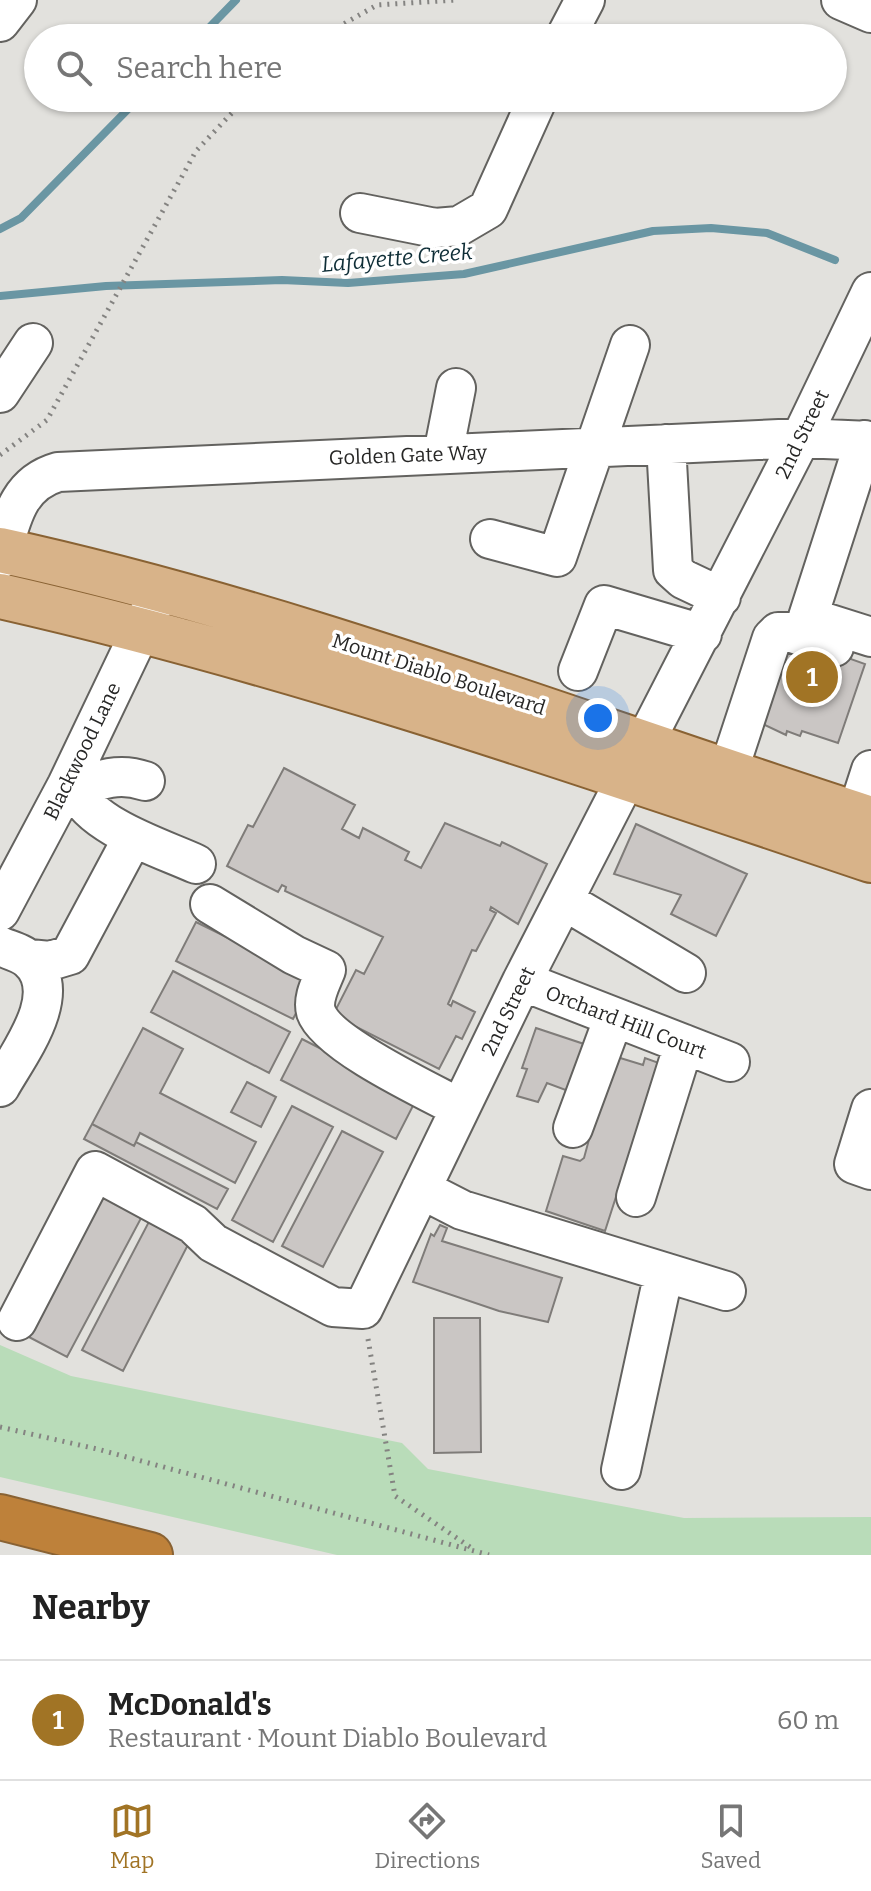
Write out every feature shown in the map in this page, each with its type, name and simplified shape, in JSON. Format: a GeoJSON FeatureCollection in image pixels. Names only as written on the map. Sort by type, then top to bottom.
{"type":"FeatureCollection","features":[{"type":"Feature","properties":{"kind":"highway"},"geometry":{"type":"LineString","coordinates":[[0,1517],[150,1555]]}},
{"type":"Feature","properties":{"kind":"main road","name":"Mount Diablo Boulevard"},"geometry":{"type":"LineString","coordinates":[[1,553],[362,692],[637,762],[861,836]]}},
{"type":"Feature","properties":{"kind":"main road","name":"Mount Diablo Boulevard"},"geometry":{"type":"LineString","coordinates":[[0,596],[151,609]]}},
{"type":"Feature","properties":{"kind":"main road","name":"Mount Diablo Boulevard"},"geometry":{"type":"LineString","coordinates":[[637,762],[728,772],[861,836]]}},
{"type":"Feature","properties":{"kind":"street"},"geometry":{"type":"LineString","coordinates":[[0,22],[17,0]]}},
{"type":"Feature","properties":{"kind":"street"},"geometry":{"type":"LineString","coordinates":[[572,24],[585,0]]}},
{"type":"Feature","properties":{"kind":"street"},"geometry":{"type":"LineString","coordinates":[[841,0],[871,13]]}},
{"type":"Feature","properties":{"kind":"street"},"geometry":{"type":"LineString","coordinates":[[360,213],[435,228],[459,226],[488,209],[532,112]]}},
{"type":"Feature","properties":{"kind":"street","name":"2nd Street"},"geometry":{"type":"LineString","coordinates":[[363,1309],[522,981],[721,597],[871,292]]}},
{"type":"Feature","properties":{"kind":"street"},"geometry":{"type":"LineString","coordinates":[[0,393],[33,343]]}},
{"type":"Feature","properties":{"kind":"street"},"geometry":{"type":"LineString","coordinates":[[490,539],[557,557],[630,345]]}},
{"type":"Feature","properties":{"kind":"street"},"geometry":{"type":"LineString","coordinates":[[443,454],[456,388]]}},
{"type":"Feature","properties":{"kind":"street","name":"Golden Gate Way"},"geometry":{"type":"LineString","coordinates":[[1,553],[19,500],[29,486],[58,472],[801,438],[868,440]]}},
{"type":"Feature","properties":{"kind":"street"},"geometry":{"type":"LineString","coordinates":[[868,440],[808,617],[871,637]]}},
{"type":"Feature","properties":{"kind":"street"},"geometry":{"type":"LineString","coordinates":[[666,444],[673,570],[683,579],[721,597]]}},
{"type":"Feature","properties":{"kind":"street"},"geometry":{"type":"LineString","coordinates":[[578,671],[604,605],[702,634]]}},
{"type":"Feature","properties":{"kind":"street","name":"Blackwood Lane"},"geometry":{"type":"LineString","coordinates":[[0,911],[72,788],[151,609]]}},
{"type":"Feature","properties":{"kind":"street"},"geometry":{"type":"LineString","coordinates":[[728,772],[772,638],[778,632],[789,632],[871,660]]}},
{"type":"Feature","properties":{"kind":"street"},"geometry":{"type":"LineString","coordinates":[[861,836],[871,770]]}},
{"type":"Feature","properties":{"kind":"street"},"geometry":{"type":"LineString","coordinates":[[145,781],[128,775],[100,779],[72,788],[82,803],[132,839],[144,839],[196,864]]}},
{"type":"Feature","properties":{"kind":"street"},"geometry":{"type":"LineString","coordinates":[[14,953],[50,961],[70,955],[132,839]]}},
{"type":"Feature","properties":{"kind":"street"},"geometry":{"type":"LineString","coordinates":[[565,901],[686,973]]}},
{"type":"Feature","properties":{"kind":"street"},"geometry":{"type":"LineString","coordinates":[[210,904],[294,955],[326,970],[315,997],[315,1009],[330,1031],[364,1055],[460,1108]]}},
{"type":"Feature","properties":{"kind":"street"},"geometry":{"type":"LineString","coordinates":[[0,1087],[40,1011],[41,984],[14,953]]}},
{"type":"Feature","properties":{"kind":"street","name":"Orchard Hill Court"},"geometry":{"type":"LineString","coordinates":[[522,981],[730,1062]]}},
{"type":"Feature","properties":{"kind":"street"},"geometry":{"type":"LineString","coordinates":[[573,1128],[614,1017]]}},
{"type":"Feature","properties":{"kind":"street"},"geometry":{"type":"LineString","coordinates":[[636,1197],[684,1044]]}},
{"type":"Feature","properties":{"kind":"street"},"geometry":{"type":"LineString","coordinates":[[871,1109],[854,1164],[871,1170]]}},
{"type":"Feature","properties":{"kind":"street"},"geometry":{"type":"LineString","coordinates":[[17,1321],[95,1171],[193,1224],[213,1243],[333,1307],[363,1309]]}},
{"type":"Feature","properties":{"kind":"street"},"geometry":{"type":"LineString","coordinates":[[421,1189],[462,1210],[726,1291]]}},
{"type":"Feature","properties":{"kind":"street"},"geometry":{"type":"LineString","coordinates":[[621,1470],[664,1272]]}},
{"type":"Feature","properties":{"kind":"path"},"geometry":{"type":"LineString","coordinates":[[344,24],[377,5],[456,0]]}},
{"type":"Feature","properties":{"kind":"path"},"geometry":{"type":"LineString","coordinates":[[0,455],[47,420],[196,151],[233,112]]}},
{"type":"Feature","properties":{"kind":"path"},"geometry":{"type":"LineString","coordinates":[[363,1309],[395,1496],[477,1552]]}},
{"type":"Feature","properties":{"kind":"path"},"geometry":{"type":"LineString","coordinates":[[0,1427],[97,1449],[489,1555]]}},
{"type":"Feature","properties":{"kind":"green space"},"geometry":{"type":"Polygon","coordinates":[[[0,1345],[71,1376],[402,1443],[428,1469],[684,1518],[871,1517],[871,1555],[337,1555],[0,1477],[0,1345]]]}},
{"type":"Feature","properties":{"kind":"building"},"geometry":{"type":"Polygon","coordinates":[[[781,634],[865,664],[838,743],[802,731],[800,736],[787,731],[786,735],[752,719],[781,634]]]}},
{"type":"Feature","properties":{"kind":"building"},"geometry":{"type":"Polygon","coordinates":[[[284,768],[355,805],[342,829],[359,838],[363,828],[409,852],[405,860],[421,868],[445,823],[500,846],[502,842],[547,864],[518,924],[491,907],[490,910],[496,913],[476,951],[472,950],[448,1004],[451,1006],[453,1001],[475,1012],[462,1039],[456,1036],[439,1069],[333,1015],[356,970],[364,974],[383,937],[285,891],[286,887],[282,885],[278,892],[227,866],[248,825],[253,827],[284,768]]]}},
{"type":"Feature","properties":{"kind":"building"},"geometry":{"type":"Polygon","coordinates":[[[636,824],[747,874],[716,936],[671,914],[681,895],[614,874],[636,824]]]}},
{"type":"Feature","properties":{"kind":"building"},"geometry":{"type":"Polygon","coordinates":[[[196,922],[313,980],[293,1019],[176,961],[196,922]]]}},
{"type":"Feature","properties":{"kind":"building"},"geometry":{"type":"Polygon","coordinates":[[[173,971],[290,1032],[269,1073],[151,1012],[173,971]]]}},
{"type":"Feature","properties":{"kind":"building"},"geometry":{"type":"Polygon","coordinates":[[[143,1028],[183,1049],[160,1093],[256,1142],[235,1183],[140,1133],[134,1146],[92,1124],[143,1028]]]}},
{"type":"Feature","properties":{"kind":"building"},"geometry":{"type":"Polygon","coordinates":[[[536,1028],[587,1045],[571,1092],[547,1083],[538,1102],[517,1096],[527,1069],[522,1068],[536,1028]]]}},
{"type":"Feature","properties":{"kind":"building"},"geometry":{"type":"Polygon","coordinates":[[[302,1039],[417,1098],[396,1139],[281,1080],[302,1039]]]}},
{"type":"Feature","properties":{"kind":"building"},"geometry":{"type":"Polygon","coordinates":[[[617,1057],[643,1065],[645,1058],[659,1063],[605,1231],[546,1211],[563,1156],[580,1161],[584,1158],[609,1066],[617,1057]]]}},
{"type":"Feature","properties":{"kind":"building"},"geometry":{"type":"Polygon","coordinates":[[[247,1082],[276,1097],[261,1127],[231,1112],[247,1082]]]}},
{"type":"Feature","properties":{"kind":"building"},"geometry":{"type":"Polygon","coordinates":[[[292,1106],[333,1127],[273,1242],[232,1220],[292,1106]]]}},
{"type":"Feature","properties":{"kind":"building"},"geometry":{"type":"Polygon","coordinates":[[[92,1124],[134,1146],[136,1142],[228,1189],[217,1209],[84,1139],[92,1124]]]}},
{"type":"Feature","properties":{"kind":"building"},"geometry":{"type":"Polygon","coordinates":[[[342,1131],[383,1152],[323,1267],[282,1246],[342,1131]]]}},
{"type":"Feature","properties":{"kind":"building"},"geometry":{"type":"Polygon","coordinates":[[[107,1186],[147,1207],[67,1357],[27,1336],[107,1186]]]}},
{"type":"Feature","properties":{"kind":"building"},"geometry":{"type":"Polygon","coordinates":[[[153,1214],[193,1235],[123,1371],[82,1350],[153,1214]]]}},
{"type":"Feature","properties":{"kind":"building"},"geometry":{"type":"Polygon","coordinates":[[[440,1225],[447,1228],[442,1241],[562,1278],[548,1322],[499,1311],[413,1282],[431,1234],[434,1236],[440,1225]]]}},
{"type":"Feature","properties":{"kind":"building"},"geometry":{"type":"Polygon","coordinates":[[[434,1318],[480,1318],[481,1452],[434,1453],[434,1318]]]}},
{"type":"Feature","properties":{"kind":"waterway"},"geometry":{"type":"LineString","coordinates":[[213,24],[236,0]]}},
{"type":"Feature","properties":{"kind":"waterway"},"geometry":{"type":"LineString","coordinates":[[0,229],[21,218],[125,112]]}},
{"type":"Feature","properties":{"kind":"waterway","name":"Lafayette Creek"},"geometry":{"type":"LineString","coordinates":[[0,296],[106,286],[282,280],[348,283],[464,274],[653,231],[711,228],[767,233],[835,260]]}},
{"type":"Feature","properties":{"kind":"place","name":"McDonald's"},"geometry":{"type":"Point","coordinates":[812,677]}}]}
